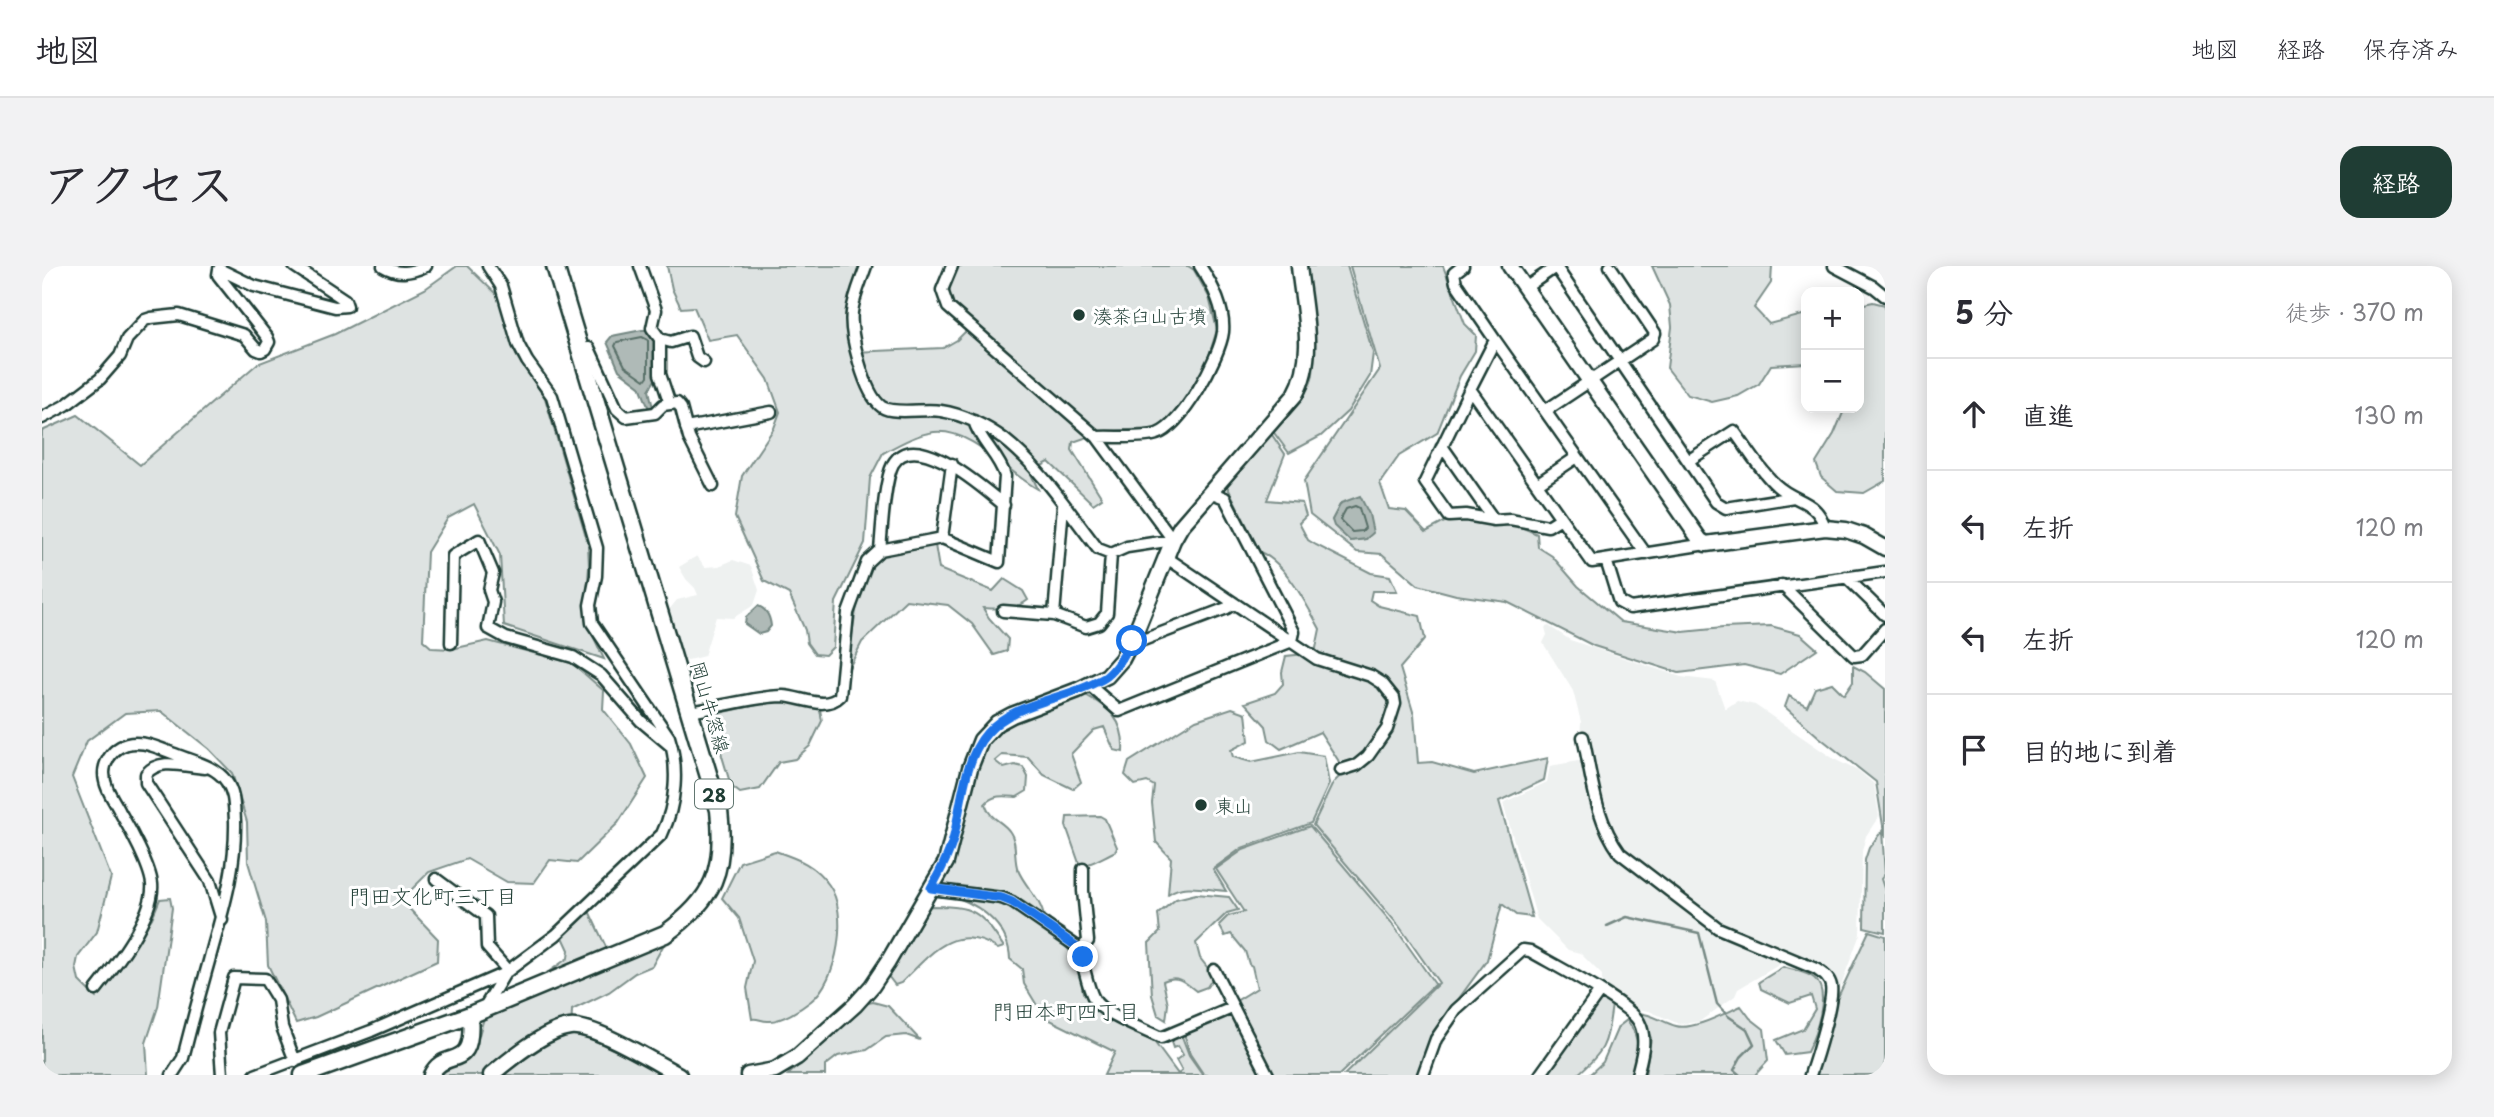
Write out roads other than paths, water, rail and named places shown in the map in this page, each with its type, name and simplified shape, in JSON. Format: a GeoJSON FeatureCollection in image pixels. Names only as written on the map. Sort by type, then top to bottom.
{"type":"FeatureCollection","features":[{"type":"Feature","properties":{"kind":"main road","name":"岡山牛窓線"},"geometry":{"type":"LineString","coordinates":[[299,1068],[477,1012],[665,934],[701,904],[712,884],[720,860],[722,836],[719,810],[555,266]]}},
{"type":"Feature","properties":{"kind":"street"},"geometry":{"type":"LineString","coordinates":[[42,418],[66,405],[100,379],[120,356],[127,339],[151,317],[179,316],[244,335],[256,349],[265,349],[269,342],[267,337],[218,275],[219,269],[254,286],[335,307],[348,306],[345,300],[294,266]]}},
{"type":"Feature","properties":{"kind":"street"},"geometry":{"type":"LineString","coordinates":[[383,266],[392,272],[405,273],[426,266]]}},
{"type":"Feature","properties":{"kind":"street"},"geometry":{"type":"LineString","coordinates":[[255,1075],[299,1068],[507,972],[556,935],[662,834],[672,804],[675,757],[669,737],[634,681],[592,623],[590,606],[596,576],[597,548],[552,396],[518,344],[501,286],[488,266]]}},
{"type":"Feature","properties":{"kind":"street"},"geometry":{"type":"LineString","coordinates":[[640,266],[656,310],[652,328],[660,339],[660,374],[670,404]]}},
{"type":"Feature","properties":{"kind":"street"},"geometry":{"type":"LineString","coordinates":[[866,266],[854,298],[851,316],[868,387],[882,407],[891,410],[941,411],[974,421],[1003,439],[1035,471],[1098,549],[1111,554],[1127,547],[1173,540]]}},
{"type":"Feature","properties":{"kind":"street"},"geometry":{"type":"LineString","coordinates":[[952,266],[942,290],[948,307],[1097,437],[1173,540]]}},
{"type":"Feature","properties":{"kind":"street"},"geometry":{"type":"LineString","coordinates":[[1097,437],[1156,434],[1170,427],[1211,367],[1223,331],[1212,283],[1200,266]]}},
{"type":"Feature","properties":{"kind":"street"},"geometry":{"type":"LineString","coordinates":[[748,1075],[775,1072],[797,1057],[855,1005],[872,986],[946,862],[970,768],[986,733],[1012,715],[1107,676],[1122,659],[1181,526],[1300,386],[1308,355],[1299,266]]}},
{"type":"Feature","properties":{"kind":"street"},"geometry":{"type":"LineString","coordinates":[[1463,266],[1454,273],[1456,283],[1646,554]]}},
{"type":"Feature","properties":{"kind":"street"},"geometry":{"type":"LineString","coordinates":[[1510,266],[1693,533],[1706,544]]}},
{"type":"Feature","properties":{"kind":"street"},"geometry":{"type":"LineString","coordinates":[[1545,411],[1653,339],[1655,333],[1610,266]]}},
{"type":"Feature","properties":{"kind":"street"},"geometry":{"type":"LineString","coordinates":[[1834,266],[1874,287],[1885,296]]}},
{"type":"Feature","properties":{"kind":"street"},"geometry":{"type":"LineString","coordinates":[[1525,288],[1557,267],[1716,502],[1726,508],[1794,496]]}},
{"type":"Feature","properties":{"kind":"street"},"geometry":{"type":"LineString","coordinates":[[660,339],[671,342],[690,336],[697,357],[704,362]]}},
{"type":"Feature","properties":{"kind":"street"},"geometry":{"type":"LineString","coordinates":[[1495,340],[1425,482],[1449,516],[1510,519],[1548,526],[1561,518]]}},
{"type":"Feature","properties":{"kind":"street"},"geometry":{"type":"LineString","coordinates":[[580,350],[589,348],[617,409],[626,417],[654,413],[663,405],[677,403],[713,486]]}},
{"type":"Feature","properties":{"kind":"street"},"geometry":{"type":"LineString","coordinates":[[1470,389],[1592,562],[1825,528],[1846,530],[1885,548]]}},
{"type":"Feature","properties":{"kind":"street"},"geometry":{"type":"LineString","coordinates":[[686,428],[771,412]]}},
{"type":"Feature","properties":{"kind":"street"},"geometry":{"type":"LineString","coordinates":[[691,712],[780,696],[826,704],[834,702],[840,696],[848,613],[867,562],[880,550],[942,538],[999,562],[1005,476],[1002,466],[976,431],[974,421]]}},
{"type":"Feature","properties":{"kind":"street"},"geometry":{"type":"LineString","coordinates":[[1688,461],[1734,431],[1776,485],[1821,514],[1825,528]]}},
{"type":"Feature","properties":{"kind":"street"},"geometry":{"type":"LineString","coordinates":[[1442,446],[1494,520]]}},
{"type":"Feature","properties":{"kind":"street"},"geometry":{"type":"LineString","coordinates":[[880,550],[889,478],[894,462],[904,455],[923,452],[952,464],[1004,505]]}},
{"type":"Feature","properties":{"kind":"street"},"geometry":{"type":"LineString","coordinates":[[1537,484],[1577,457]]}},
{"type":"Feature","properties":{"kind":"street"},"geometry":{"type":"LineString","coordinates":[[942,538],[952,464]]}},
{"type":"Feature","properties":{"kind":"street"},"geometry":{"type":"LineString","coordinates":[[1210,492],[1225,498],[1294,632],[1292,642]]}},
{"type":"Feature","properties":{"kind":"street"},"geometry":{"type":"LineString","coordinates":[[1054,615],[1063,506]]}},
{"type":"Feature","properties":{"kind":"street"},"geometry":{"type":"LineString","coordinates":[[451,643],[453,556],[479,540],[492,573],[488,590],[493,602],[488,628],[506,638],[573,657],[601,675],[641,721],[672,747]]}},
{"type":"Feature","properties":{"kind":"street"},"geometry":{"type":"LineString","coordinates":[[1003,611],[1054,615],[1086,627],[1099,623],[1107,613],[1111,554]]}},
{"type":"Feature","properties":{"kind":"street"},"geometry":{"type":"LineString","coordinates":[[1167,558],[1317,659],[1371,676],[1382,683],[1394,698],[1393,715],[1387,729],[1368,756],[1357,765],[1341,770]]}},
{"type":"Feature","properties":{"kind":"street"},"geometry":{"type":"LineString","coordinates":[[1606,560],[1619,602],[1630,608],[1885,572]]}},
{"type":"Feature","properties":{"kind":"street"},"geometry":{"type":"LineString","coordinates":[[1846,577],[1885,615]]}},
{"type":"Feature","properties":{"kind":"street"},"geometry":{"type":"LineString","coordinates":[[1782,585],[1854,656],[1862,655],[1885,629]]}},
{"type":"Feature","properties":{"kind":"street"},"geometry":{"type":"LineString","coordinates":[[1132,641],[1143,640],[1234,603]]}},
{"type":"Feature","properties":{"kind":"street"},"geometry":{"type":"LineString","coordinates":[[1089,685],[1119,711],[1292,642]]}},
{"type":"Feature","properties":{"kind":"street"},"geometry":{"type":"LineString","coordinates":[[1583,737],[1599,814],[1610,839],[1620,853],[1718,928],[1816,969],[1826,976],[1832,989],[1823,1034],[1810,1075]]}},
{"type":"Feature","properties":{"kind":"street"},"geometry":{"type":"LineString","coordinates":[[96,990],[142,922],[152,885],[141,853],[105,782],[104,771],[107,761],[121,747],[131,742],[143,743],[210,768],[227,782],[234,798],[233,869],[222,920],[183,1058],[172,1075]]}},
{"type":"Feature","properties":{"kind":"street"},"geometry":{"type":"LineString","coordinates":[[210,768],[162,764],[152,767],[145,774],[146,783],[210,881],[222,920]]}},
{"type":"Feature","properties":{"kind":"street"},"geometry":{"type":"LineString","coordinates":[[1079,951],[1088,941],[1083,869]]}},
{"type":"Feature","properties":{"kind":"street"},"geometry":{"type":"LineString","coordinates":[[436,879],[486,916],[487,947],[507,972]]}},
{"type":"Feature","properties":{"kind":"street"},"geometry":{"type":"LineString","coordinates":[[931,888],[1002,898],[1012,902],[1076,946],[1094,1000],[1102,1008],[1161,1038],[1232,1008]]}},
{"type":"Feature","properties":{"kind":"street"},"geometry":{"type":"LineString","coordinates":[[1423,1075],[1436,1039],[1456,1010],[1523,950],[1530,951],[1600,991],[1627,1009],[1640,1022],[1644,1036],[1637,1075]]}},
{"type":"Feature","properties":{"kind":"street"},"geometry":{"type":"LineString","coordinates":[[1214,970],[1268,1075]]}},
{"type":"Feature","properties":{"kind":"street"},"geometry":{"type":"LineString","coordinates":[[431,1075],[434,1068],[461,1055],[468,1048],[477,1012],[507,972]]}},
{"type":"Feature","properties":{"kind":"street"},"geometry":{"type":"LineString","coordinates":[[222,1075],[219,1033],[234,978],[265,979],[278,1000],[282,1027],[299,1068]]}},
{"type":"Feature","properties":{"kind":"street"},"geometry":{"type":"LineString","coordinates":[[1540,1075],[1600,991]]}},
{"type":"Feature","properties":{"kind":"street"},"geometry":{"type":"LineString","coordinates":[[491,1075],[528,1046],[560,1029],[572,1026],[591,1029],[679,1075]]}},
{"type":"Feature","properties":{"kind":"water"},"geometry":{"type":"Polygon","coordinates":[[[650,330],[654,336],[655,380],[649,390],[653,408],[649,409],[640,386],[619,370],[607,342],[612,336],[650,330]]]}},
{"type":"Feature","properties":{"kind":"water"},"geometry":{"type":"Polygon","coordinates":[[[1360,496],[1369,514],[1373,533],[1366,539],[1350,541],[1334,526],[1332,520],[1341,503],[1360,496]]]}},
{"type":"Feature","properties":{"kind":"water"},"geometry":{"type":"Polygon","coordinates":[[[758,606],[768,614],[771,626],[766,632],[759,634],[745,624],[746,617],[758,606]]]}},
{"type":"Feature","properties":{"kind":"waterway"},"geometry":{"type":"LineString","coordinates":[[1607,926],[1627,917],[1699,933],[1717,1004],[1728,1016],[1747,1029],[1754,1044],[1741,1057],[1734,1070],[1740,1075]]}},
{"type":"Feature","properties":{"kind":"place","name":"湊茶臼山古墳"},"geometry":{"type":"Point","coordinates":[1079,315]}},
{"type":"Feature","properties":{"kind":"place","name":"東山"},"geometry":{"type":"Point","coordinates":[1201,805]}},
{"type":"Feature","properties":{"kind":"district","name":"門田文化町三丁目"},"geometry":{"type":"Point","coordinates":[433,895]}},
{"type":"Feature","properties":{"kind":"district","name":"門田本町四丁目"},"geometry":{"type":"Point","coordinates":[1066,1010]}}]}
